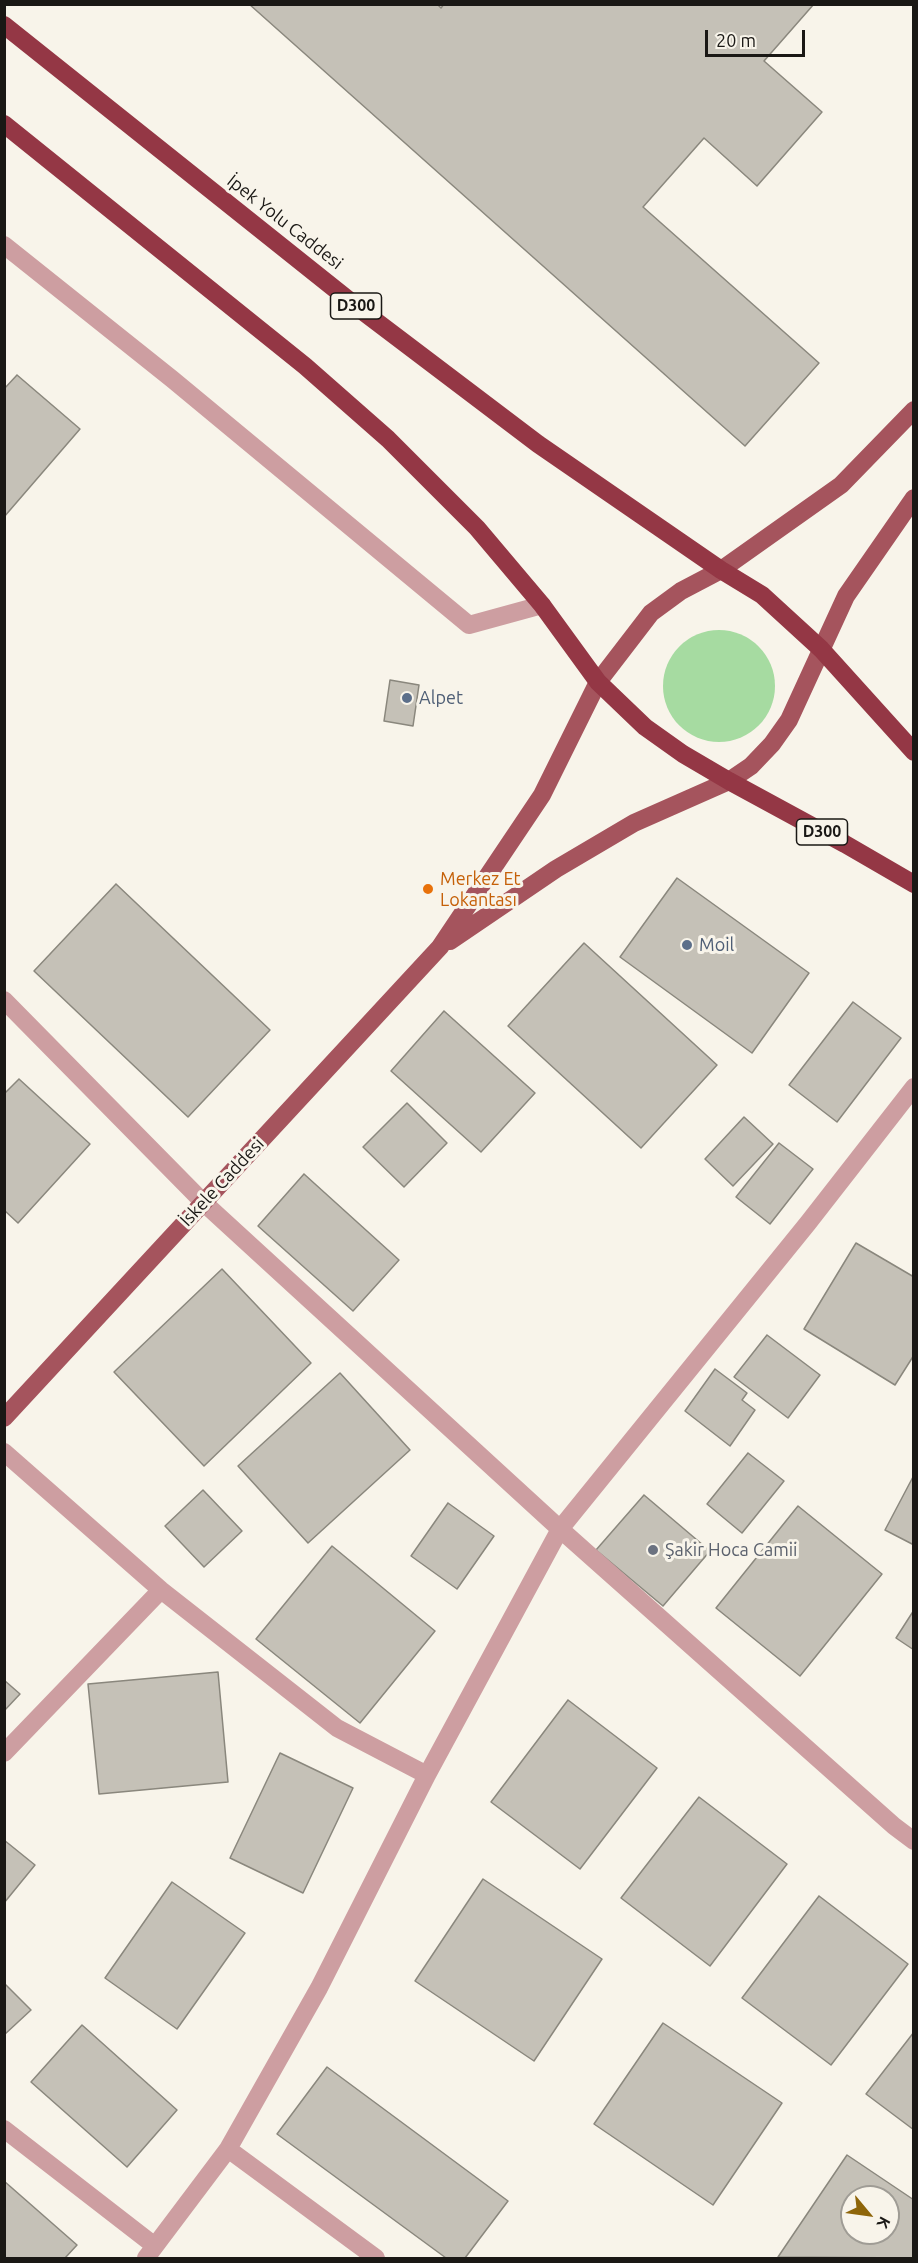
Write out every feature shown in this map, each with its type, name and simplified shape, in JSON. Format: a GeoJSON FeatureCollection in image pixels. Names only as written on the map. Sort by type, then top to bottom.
{"type":"FeatureCollection","features":[{"type":"Feature","properties":{"kind":"highway","name":"İpek Yolu Caddesi"},"geometry":{"type":"LineString","coordinates":[[4,25],[374,320],[538,444],[721,570]]}},
{"type":"Feature","properties":{"kind":"highway"},"geometry":{"type":"LineString","coordinates":[[4,124],[305,366],[388,439],[477,528],[542,605],[598,682],[645,727],[683,754],[729,781]]}},
{"type":"Feature","properties":{"kind":"highway"},"geometry":{"type":"LineString","coordinates":[[721,570],[762,595],[821,649],[914,752]]}},
{"type":"Feature","properties":{"kind":"highway","name":"D300"},"geometry":{"type":"LineString","coordinates":[[729,781],[914,884]]}},
{"type":"Feature","properties":{"kind":"main road"},"geometry":{"type":"LineString","coordinates":[[440,947],[542,795],[598,682],[651,613],[681,591],[721,570],[841,485],[914,410]]}},
{"type":"Feature","properties":{"kind":"main road"},"geometry":{"type":"LineString","coordinates":[[440,947],[556,869],[634,823],[729,781],[751,766],[772,744],[789,720],[846,596],[914,498]]}},
{"type":"Feature","properties":{"kind":"main road","name":"İskele Caddesi"},"geometry":{"type":"LineString","coordinates":[[4,1418],[440,947]]}},
{"type":"Feature","properties":{"kind":"street"},"geometry":{"type":"LineString","coordinates":[[4,245],[172,379],[469,625],[542,605]]}},
{"type":"Feature","properties":{"kind":"street"},"geometry":{"type":"LineString","coordinates":[[4,1000],[203,1202],[560,1529],[885,1818],[914,1841]]}},
{"type":"Feature","properties":{"kind":"street"},"geometry":{"type":"LineString","coordinates":[[4,2129],[151,2252],[228,2149],[319,1988],[427,1775],[560,1529],[808,1223],[914,1087]]}},
{"type":"Feature","properties":{"kind":"street"},"geometry":{"type":"LineString","coordinates":[[4,1452],[161,1590],[337,1728],[427,1775]]}},
{"type":"Feature","properties":{"kind":"street"},"geometry":{"type":"LineString","coordinates":[[4,1753],[161,1590]]}},
{"type":"Feature","properties":{"kind":"street"},"geometry":{"type":"LineString","coordinates":[[228,2149],[376,2259]]}},
{"type":"Feature","properties":{"kind":"green space"},"geometry":{"type":"Polygon","coordinates":[[[719,630],[740,635],[758,647],[770,665],[775,686],[770,707],[758,725],[740,737],[719,742],[698,737],[680,725],[668,707],[663,686],[668,665],[680,647],[698,635],[719,630]]]}},
{"type":"Feature","properties":{"kind":"building"},"geometry":{"type":"Polygon","coordinates":[[[249,4],[437,4],[441,8],[444,4],[814,4],[764,61],[822,112],[757,186],[704,138],[643,207],[819,363],[745,446],[249,4]]]}},
{"type":"Feature","properties":{"kind":"building"},"geometry":{"type":"Polygon","coordinates":[[[17,375],[80,429],[4,517],[4,389],[17,375]]]}},
{"type":"Feature","properties":{"kind":"building"},"geometry":{"type":"Polygon","coordinates":[[[390,680],[419,685],[413,726],[384,721],[390,680]]]}},
{"type":"Feature","properties":{"kind":"building"},"geometry":{"type":"Polygon","coordinates":[[[677,878],[809,973],[752,1053],[620,957],[677,878]]]}},
{"type":"Feature","properties":{"kind":"building"},"geometry":{"type":"Polygon","coordinates":[[[116,884],[270,1030],[188,1117],[34,971],[116,884]]]}},
{"type":"Feature","properties":{"kind":"building"},"geometry":{"type":"Polygon","coordinates":[[[584,943],[717,1065],[641,1148],[508,1026],[584,943]]]}},
{"type":"Feature","properties":{"kind":"building"},"geometry":{"type":"Polygon","coordinates":[[[853,1002],[901,1038],[837,1122],[789,1085],[853,1002]]]}},
{"type":"Feature","properties":{"kind":"building"},"geometry":{"type":"Polygon","coordinates":[[[444,1011],[535,1093],[481,1152],[391,1071],[444,1011]]]}},
{"type":"Feature","properties":{"kind":"building"},"geometry":{"type":"Polygon","coordinates":[[[19,1079],[90,1144],[18,1223],[4,1210],[4,1094],[19,1079]]]}},
{"type":"Feature","properties":{"kind":"building"},"geometry":{"type":"Polygon","coordinates":[[[407,1103],[447,1143],[404,1187],[363,1147],[407,1103]]]}},
{"type":"Feature","properties":{"kind":"building"},"geometry":{"type":"Polygon","coordinates":[[[744,1117],[773,1144],[733,1186],[705,1159],[744,1117]]]}},
{"type":"Feature","properties":{"kind":"building"},"geometry":{"type":"Polygon","coordinates":[[[779,1143],[813,1169],[770,1224],[736,1197],[779,1143]]]}},
{"type":"Feature","properties":{"kind":"building"},"geometry":{"type":"Polygon","coordinates":[[[304,1174],[399,1260],[353,1311],[258,1226],[304,1174]]]}},
{"type":"Feature","properties":{"kind":"building"},"geometry":{"type":"Polygon","coordinates":[[[856,1243],[914,1277],[914,1355],[895,1385],[804,1329],[856,1243]]]}},
{"type":"Feature","properties":{"kind":"building"},"geometry":{"type":"Polygon","coordinates":[[[222,1269],[311,1363],[204,1466],[114,1372],[222,1269]]]}},
{"type":"Feature","properties":{"kind":"building"},"geometry":{"type":"Polygon","coordinates":[[[767,1335],[820,1375],[788,1418],[734,1377],[767,1335]]]}},
{"type":"Feature","properties":{"kind":"building"},"geometry":{"type":"Polygon","coordinates":[[[715,1369],[747,1393],[742,1400],[755,1410],[730,1446],[685,1411],[715,1369]]]}},
{"type":"Feature","properties":{"kind":"building"},"geometry":{"type":"Polygon","coordinates":[[[340,1373],[410,1450],[308,1543],[238,1466],[340,1373]]]}},
{"type":"Feature","properties":{"kind":"building"},"geometry":{"type":"Polygon","coordinates":[[[748,1453],[784,1481],[742,1533],[707,1504],[748,1453]]]}},
{"type":"Feature","properties":{"kind":"building"},"geometry":{"type":"Polygon","coordinates":[[[914,1475],[914,1545],[885,1530],[914,1475]]]}},
{"type":"Feature","properties":{"kind":"building"},"geometry":{"type":"Polygon","coordinates":[[[203,1490],[242,1531],[204,1567],[165,1526],[203,1490]]]}},
{"type":"Feature","properties":{"kind":"building","name":"Şakir Hoca Camii"},"geometry":{"type":"Polygon","coordinates":[[[644,1495],[710,1551],[663,1606],[596,1550],[644,1495]]]}},
{"type":"Feature","properties":{"kind":"building"},"geometry":{"type":"Polygon","coordinates":[[[448,1503],[494,1536],[457,1589],[411,1556],[448,1503]]]}},
{"type":"Feature","properties":{"kind":"building"},"geometry":{"type":"Polygon","coordinates":[[[798,1506],[882,1574],[800,1676],[716,1608],[798,1506]]]}},
{"type":"Feature","properties":{"kind":"building"},"geometry":{"type":"Polygon","coordinates":[[[332,1546],[435,1631],[360,1723],[256,1639],[332,1546]]]}},
{"type":"Feature","properties":{"kind":"building"},"geometry":{"type":"Polygon","coordinates":[[[914,1610],[914,1650],[896,1638],[914,1610]]]}},
{"type":"Feature","properties":{"kind":"building"},"geometry":{"type":"Polygon","coordinates":[[[218,1672],[228,1782],[99,1794],[88,1684],[218,1672]]]}},
{"type":"Feature","properties":{"kind":"building"},"geometry":{"type":"Polygon","coordinates":[[[4,1680],[20,1694],[4,1711],[4,1680]]]}},
{"type":"Feature","properties":{"kind":"building"},"geometry":{"type":"Polygon","coordinates":[[[568,1700],[657,1768],[580,1869],[491,1802],[568,1700]]]}},
{"type":"Feature","properties":{"kind":"building"},"geometry":{"type":"Polygon","coordinates":[[[280,1753],[353,1788],[303,1893],[230,1858],[280,1753]]]}},
{"type":"Feature","properties":{"kind":"building"},"geometry":{"type":"Polygon","coordinates":[[[699,1797],[787,1864],[710,1966],[621,1898],[699,1797]]]}},
{"type":"Feature","properties":{"kind":"building"},"geometry":{"type":"Polygon","coordinates":[[[4,1840],[35,1865],[4,1903],[4,1840]]]}},
{"type":"Feature","properties":{"kind":"building"},"geometry":{"type":"Polygon","coordinates":[[[483,1879],[602,1959],[534,2061],[415,1981],[483,1879]]]}},
{"type":"Feature","properties":{"kind":"building"},"geometry":{"type":"Polygon","coordinates":[[[172,1882],[245,1933],[177,2029],[105,1978],[172,1882]]]}},
{"type":"Feature","properties":{"kind":"building"},"geometry":{"type":"Polygon","coordinates":[[[819,1896],[908,1964],[831,2065],[742,1998],[819,1896]]]}},
{"type":"Feature","properties":{"kind":"building"},"geometry":{"type":"Polygon","coordinates":[[[4,1983],[31,2010],[4,2035],[4,1983]]]}},
{"type":"Feature","properties":{"kind":"building"},"geometry":{"type":"Polygon","coordinates":[[[663,2023],[782,2103],[713,2205],[594,2124],[663,2023]]]}},
{"type":"Feature","properties":{"kind":"building"},"geometry":{"type":"Polygon","coordinates":[[[82,2025],[177,2110],[127,2167],[31,2082],[82,2025]]]}},
{"type":"Feature","properties":{"kind":"building"},"geometry":{"type":"Polygon","coordinates":[[[914,2032],[914,2130],[866,2094],[914,2032]]]}},
{"type":"Feature","properties":{"kind":"building"},"geometry":{"type":"Polygon","coordinates":[[[327,2067],[508,2201],[465,2258],[446,2258],[277,2134],[327,2067]]]}},
{"type":"Feature","properties":{"kind":"building"},"geometry":{"type":"Polygon","coordinates":[[[847,2155],[892,2185],[840,2185],[840,2245],[900,2245],[900,2191],[914,2200],[914,2258],[778,2257],[847,2155]]]}},
{"type":"Feature","properties":{"kind":"building"},"geometry":{"type":"Polygon","coordinates":[[[4,2181],[77,2245],[65,2258],[4,2258],[4,2181]]]}},
{"type":"Feature","properties":{"kind":"place","name":"Alpet"},"geometry":{"type":"Point","coordinates":[407,698]}},
{"type":"Feature","properties":{"kind":"place","name":"Merkez Et Lokantası"},"geometry":{"type":"Point","coordinates":[428,889]}},
{"type":"Feature","properties":{"kind":"place","name":"Moil"},"geometry":{"type":"Point","coordinates":[687,945]}},
{"type":"Feature","properties":{"kind":"place","name":"Şakir Hoca Camii"},"geometry":{"type":"Point","coordinates":[653,1550]}}]}
